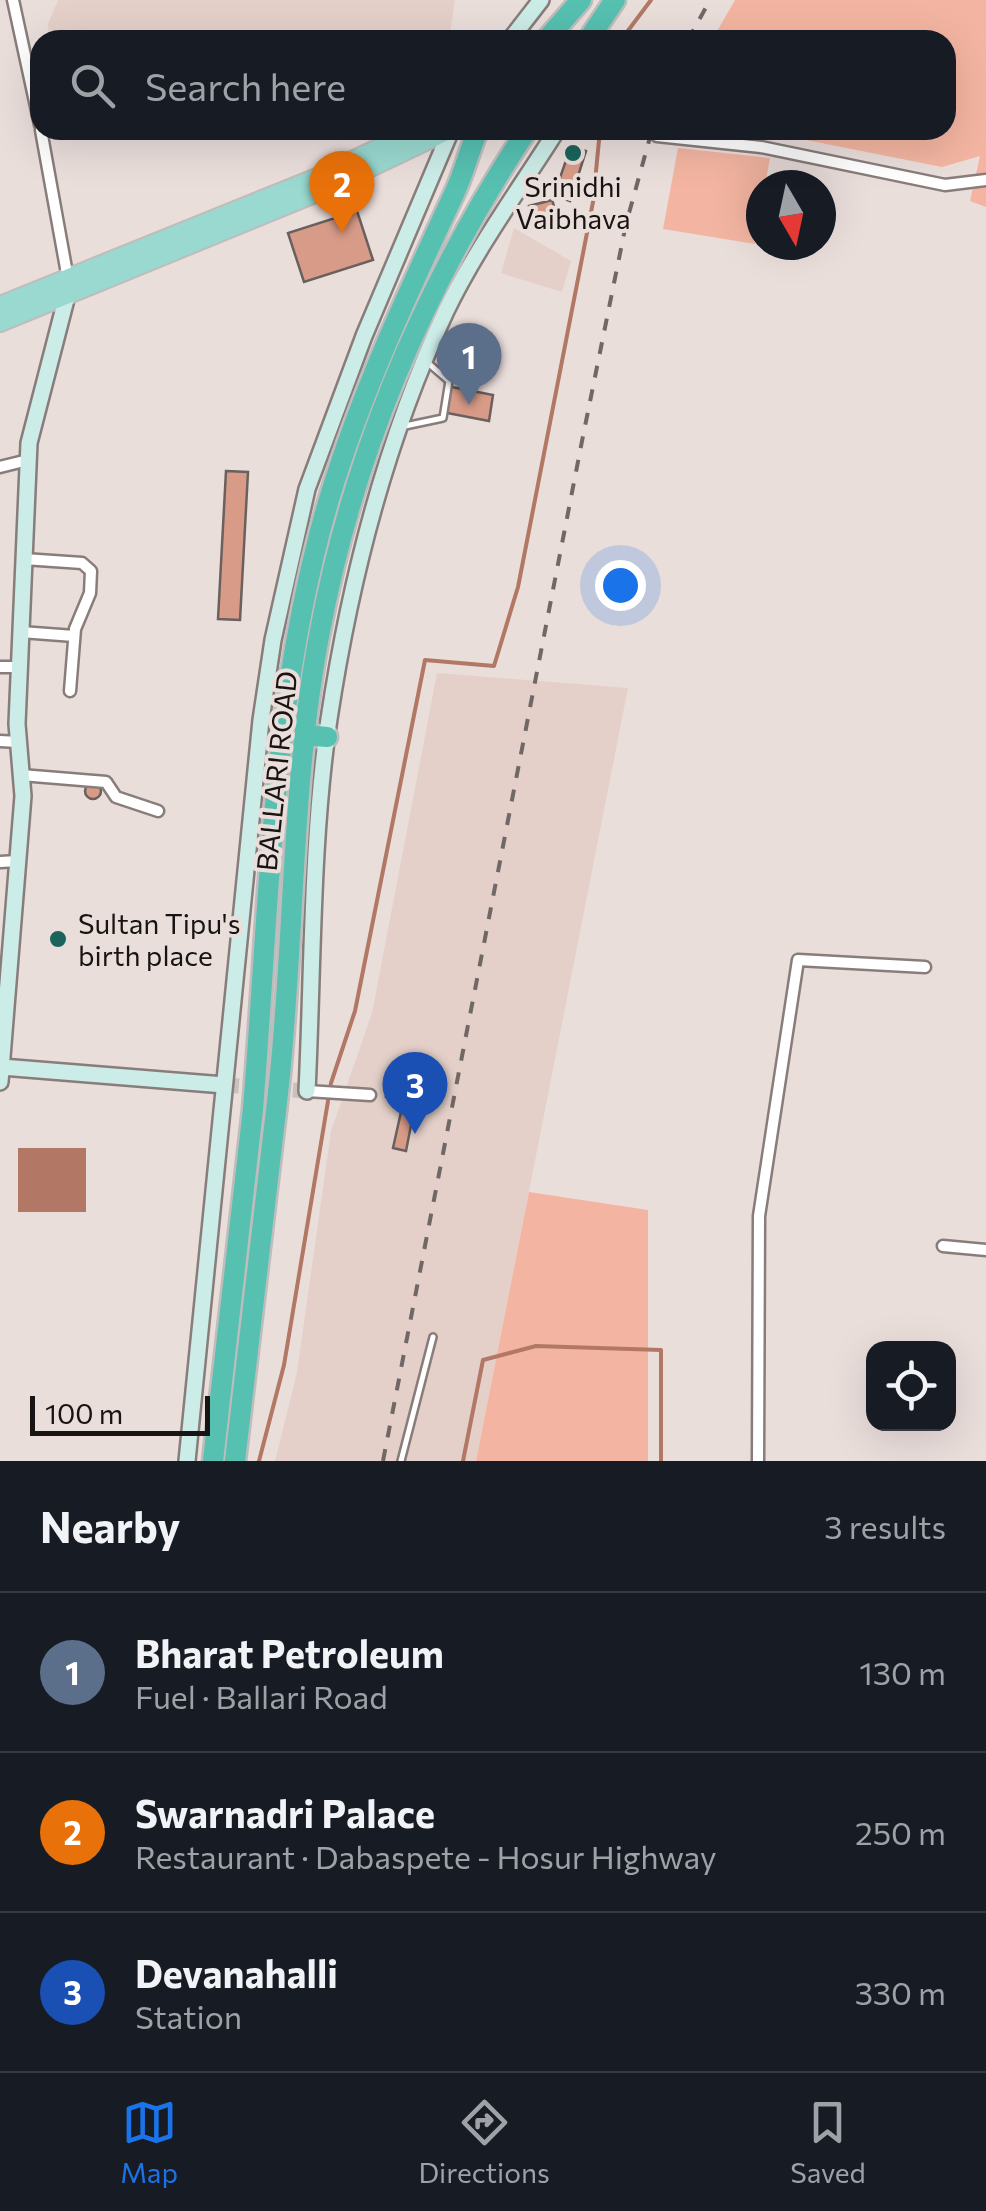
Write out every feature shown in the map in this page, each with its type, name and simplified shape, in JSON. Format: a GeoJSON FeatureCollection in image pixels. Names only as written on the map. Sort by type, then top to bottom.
{"type":"FeatureCollection","features":[{"type":"Feature","properties":{"kind":"highway"},"geometry":{"type":"LineString","coordinates":[[555,30],[581,0]]}},
{"type":"Feature","properties":{"kind":"highway"},"geometry":{"type":"LineString","coordinates":[[595,30],[615,0]]}},
{"type":"Feature","properties":{"kind":"highway","name":"BALLARI ROAD"},"geometry":{"type":"LineString","coordinates":[[213,1461],[253,1109],[282,733],[316,554],[330,496],[385,341],[456,192],[474,140]]}},
{"type":"Feature","properties":{"kind":"highway","name":"BALLARI ROAD"},"geometry":{"type":"LineString","coordinates":[[235,1461],[331,580],[370,437],[420,314],[475,212],[521,140]]}},
{"type":"Feature","properties":{"kind":"main road"},"geometry":{"type":"LineString","coordinates":[[0,322],[69,286],[396,140]]}},
{"type":"Feature","properties":{"kind":"main road"},"geometry":{"type":"LineString","coordinates":[[0,306],[69,286],[322,190],[429,140]]}},
{"type":"Feature","properties":{"kind":"street"},"geometry":{"type":"LineString","coordinates":[[13,0],[30,80]]}},
{"type":"Feature","properties":{"kind":"street"},"geometry":{"type":"LineString","coordinates":[[518,30],[541,0]]}},
{"type":"Feature","properties":{"kind":"street"},"geometry":{"type":"LineString","coordinates":[[42,140],[69,286],[29,442],[18,742],[18,861],[4,990],[1,1072],[224,1085]]}},
{"type":"Feature","properties":{"kind":"street"},"geometry":{"type":"LineString","coordinates":[[187,1461],[261,720],[291,549],[331,418],[446,140]]}},
{"type":"Feature","properties":{"kind":"street"},"geometry":{"type":"LineString","coordinates":[[370,1095],[307,1091],[316,736],[400,427],[426,361],[484,239],[549,140]]}},
{"type":"Feature","properties":{"kind":"street"},"geometry":{"type":"LineString","coordinates":[[695,140],[761,147],[945,186],[986,180]]}},
{"type":"Feature","properties":{"kind":"street"},"geometry":{"type":"LineString","coordinates":[[0,467],[28,460]]}},
{"type":"Feature","properties":{"kind":"street"},"geometry":{"type":"LineString","coordinates":[[24,559],[82,563],[91,570],[90,594],[74,636],[70,691]]}},
{"type":"Feature","properties":{"kind":"street"},"geometry":{"type":"LineString","coordinates":[[21,632],[74,636]]}},
{"type":"Feature","properties":{"kind":"street"},"geometry":{"type":"LineString","coordinates":[[0,667],[20,667]]}},
{"type":"Feature","properties":{"kind":"street"},"geometry":{"type":"LineString","coordinates":[[0,741],[18,742]]}},
{"type":"Feature","properties":{"kind":"street"},"geometry":{"type":"LineString","coordinates":[[21,774],[106,782],[116,797],[158,811]]}},
{"type":"Feature","properties":{"kind":"street"},"geometry":{"type":"LineString","coordinates":[[0,862],[18,861]]}},
{"type":"Feature","properties":{"kind":"street"},"geometry":{"type":"LineString","coordinates":[[758,1461],[759,1216],[798,960],[924,967]]}},
{"type":"Feature","properties":{"kind":"street"},"geometry":{"type":"LineString","coordinates":[[943,1246],[986,1250]]}},
{"type":"Feature","properties":{"kind":"lane"},"geometry":{"type":"LineString","coordinates":[[400,427],[443,418],[448,381],[426,361]]}},
{"type":"Feature","properties":{"kind":"lane"},"geometry":{"type":"LineString","coordinates":[[401,1461],[433,1337]]}},
{"type":"Feature","properties":{"kind":"shaded area"},"geometry":{"type":"Polygon","coordinates":[[[58,0],[455,0],[450,30],[48,30],[58,0]]]}},
{"type":"Feature","properties":{"kind":"shaded area"},"geometry":{"type":"Polygon","coordinates":[[[735,0],[986,0],[986,207],[970,201],[980,156],[942,167],[806,140],[956,140],[956,30],[718,30],[735,0]]]}},
{"type":"Feature","properties":{"kind":"shaded area"},"geometry":{"type":"Polygon","coordinates":[[[678,148],[770,158],[768,170],[746,170],[746,243],[663,229],[678,148]]]}},
{"type":"Feature","properties":{"kind":"shaded area"},"geometry":{"type":"Polygon","coordinates":[[[514,228],[571,261],[562,292],[501,273],[514,228]]]}},
{"type":"Feature","properties":{"kind":"shaded area"},"geometry":{"type":"Polygon","coordinates":[[[437,673],[628,688],[476,1461],[275,1461],[297,1372],[331,1131],[372,1013],[437,673]]]}},
{"type":"Feature","properties":{"kind":"shaded area"},"geometry":{"type":"Polygon","coordinates":[[[18,1148],[86,1148],[86,1212],[18,1212],[18,1148]]]}},
{"type":"Feature","properties":{"kind":"shaded area"},"geometry":{"type":"Polygon","coordinates":[[[529,1192],[648,1210],[648,1461],[476,1461],[529,1192]]]}},
{"type":"Feature","properties":{"kind":"building"},"geometry":{"type":"Polygon","coordinates":[[[571,146],[586,151],[570,201],[554,195],[571,146]]]}},
{"type":"Feature","properties":{"kind":"building"},"geometry":{"type":"Polygon","coordinates":[[[552,200],[556,212],[532,219],[529,206],[552,200]]]}},
{"type":"Feature","properties":{"kind":"building"},"geometry":{"type":"Polygon","coordinates":[[[357,211],[373,260],[304,282],[288,233],[357,211]]]}},
{"type":"Feature","properties":{"kind":"building"},"geometry":{"type":"Polygon","coordinates":[[[447,386],[493,395],[489,421],[442,412],[447,386]]]}},
{"type":"Feature","properties":{"kind":"building"},"geometry":{"type":"Polygon","coordinates":[[[226,471],[248,472],[240,620],[218,619],[226,471]]]}},
{"type":"Feature","properties":{"kind":"building"},"geometry":{"type":"Polygon","coordinates":[[[93,783],[101,791],[93,799],[85,791],[93,783]]]}},
{"type":"Feature","properties":{"kind":"building"},"geometry":{"type":"Polygon","coordinates":[[[389,1079],[408,1082],[405,1100],[386,1097],[389,1079]]]}},
{"type":"Feature","properties":{"kind":"building"},"geometry":{"type":"Polygon","coordinates":[[[403,1103],[415,1105],[406,1151],[393,1148],[403,1103]]]}},
{"type":"Feature","properties":{"kind":"waterway"},"geometry":{"type":"LineString","coordinates":[[628,30],[651,0]]}},
{"type":"Feature","properties":{"kind":"waterway"},"geometry":{"type":"LineString","coordinates":[[259,1461],[284,1365],[331,1083],[355,1011],[425,660],[494,666],[518,587],[593,202],[599,140]]}},
{"type":"Feature","properties":{"kind":"waterway"},"geometry":{"type":"LineString","coordinates":[[463,1461],[483,1360],[536,1346],[661,1350],[661,1461]]}},
{"type":"Feature","properties":{"kind":"tunnel"},"geometry":{"type":"LineString","coordinates":[[224,1085],[307,1091]]}},
{"type":"Feature","properties":{"kind":"railway"},"geometry":{"type":"LineString","coordinates":[[694,30],[710,0]]}},
{"type":"Feature","properties":{"kind":"railway"},"geometry":{"type":"LineString","coordinates":[[383,1461],[583,436],[626,224],[649,140]]}},
{"type":"Feature","properties":{"kind":"place","name":"Srinidhi Vaibhava"},"geometry":{"type":"Point","coordinates":[573,153]}},
{"type":"Feature","properties":{"kind":"place","name":"Swarnadri Palace"},"geometry":{"type":"Point","coordinates":[342,233]}},
{"type":"Feature","properties":{"kind":"place","name":"Bharat Petroleum"},"geometry":{"type":"Point","coordinates":[469,405]}},
{"type":"Feature","properties":{"kind":"place","name":"Sultan Tipu's birth place"},"geometry":{"type":"Point","coordinates":[58,939]}},
{"type":"Feature","properties":{"kind":"place","name":"Devanahalli"},"geometry":{"type":"Point","coordinates":[415,1134]}}]}
